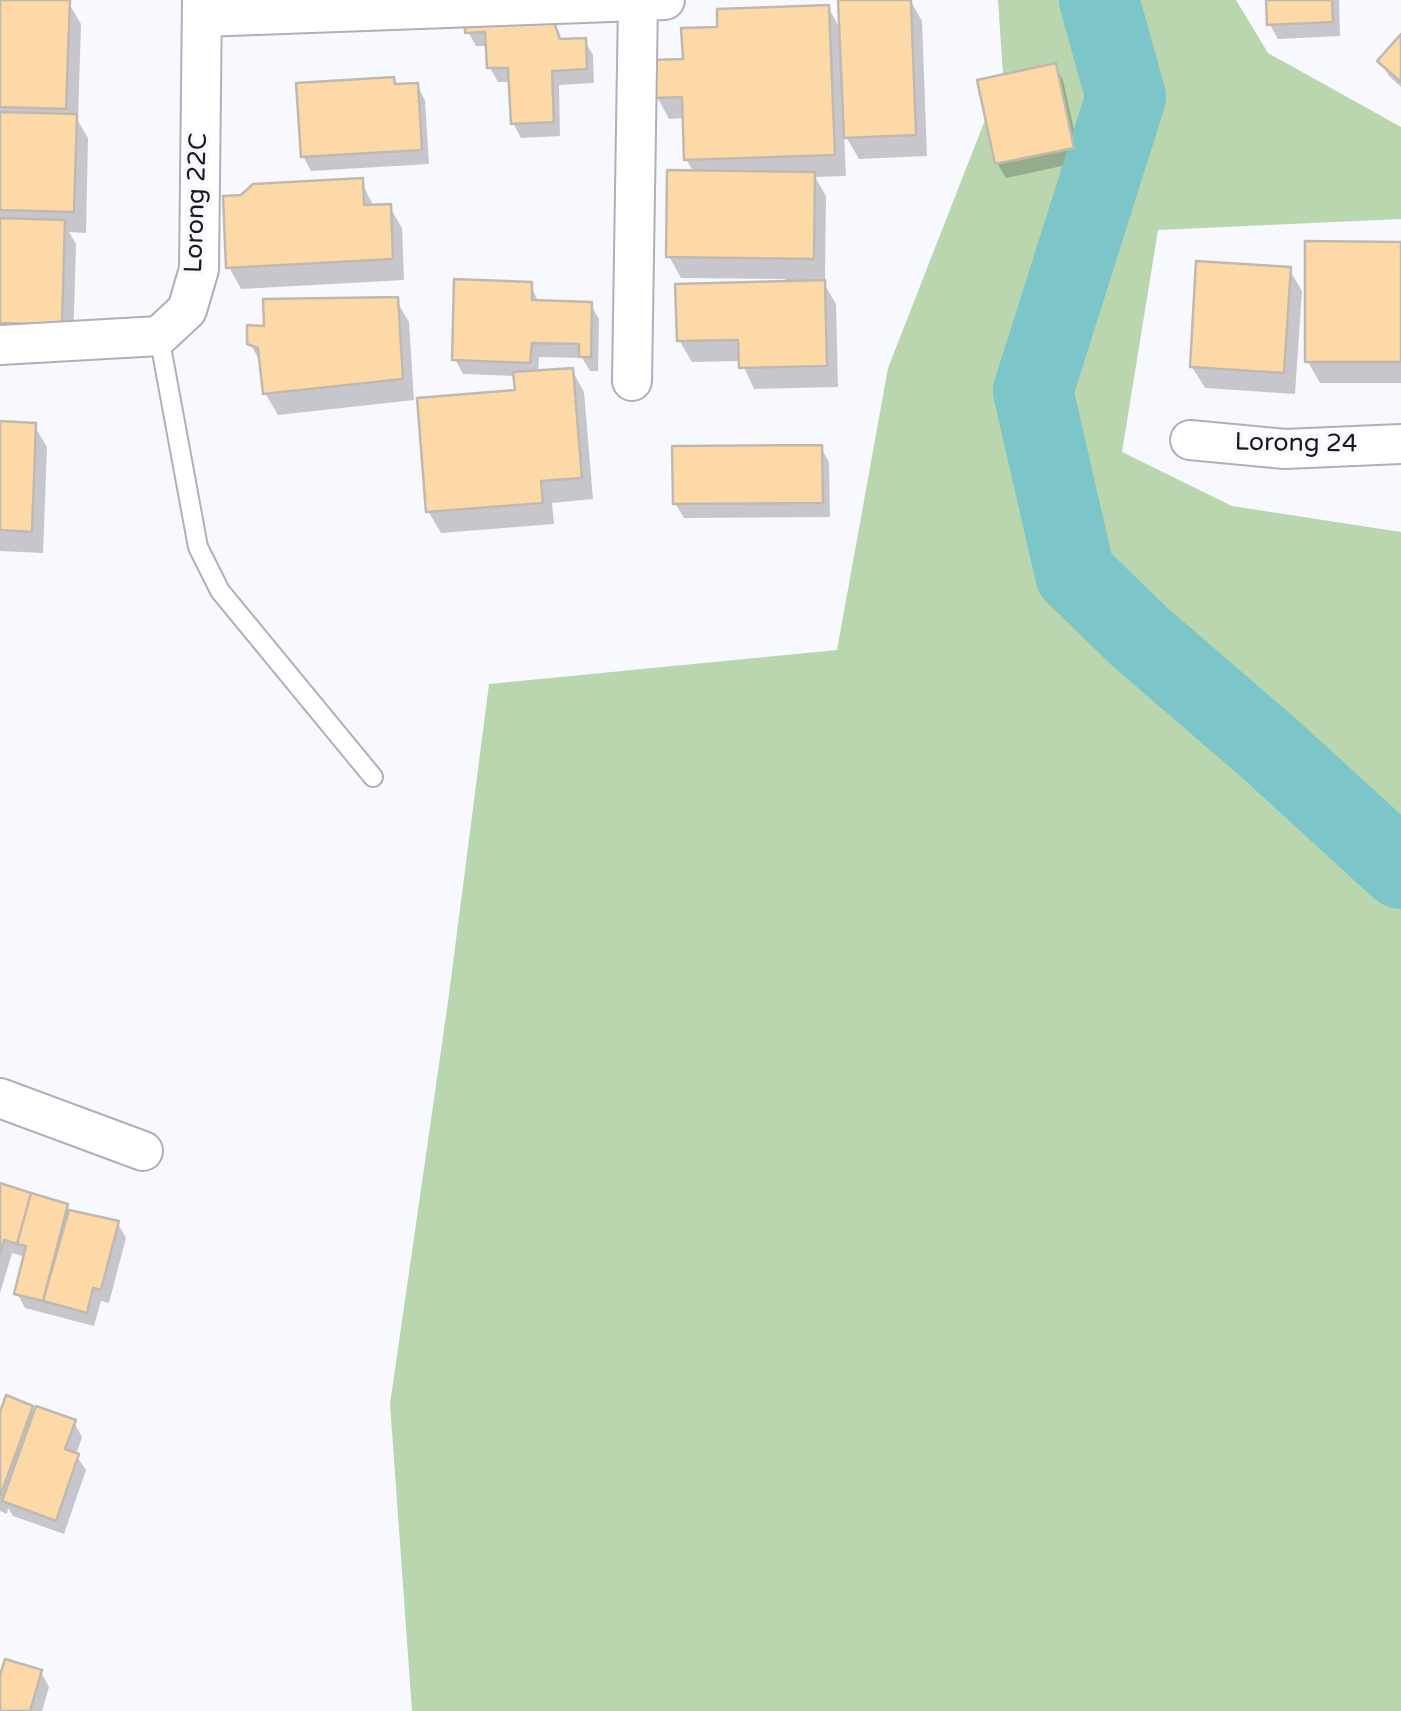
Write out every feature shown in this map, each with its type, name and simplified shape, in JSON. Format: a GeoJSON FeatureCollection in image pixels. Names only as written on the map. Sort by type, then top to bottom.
{"type":"FeatureCollection","features":[{"type":"Feature","properties":{"kind":"street"},"geometry":{"type":"LineString","coordinates":[[202,8],[651,1],[632,381]]}},
{"type":"Feature","properties":{"kind":"street","name":"Lorong 22C"},"geometry":{"type":"LineString","coordinates":[[159,336],[187,310],[198,269],[202,8]]}},
{"type":"Feature","properties":{"kind":"street"},"geometry":{"type":"LineString","coordinates":[[0,345],[159,336]]}},
{"type":"Feature","properties":{"kind":"street","name":"Lorong 24"},"geometry":{"type":"LineString","coordinates":[[1190,440],[1286,449],[1401,444]]}},
{"type":"Feature","properties":{"kind":"street"},"geometry":{"type":"LineString","coordinates":[[0,1098],[142,1151]]}},
{"type":"Feature","properties":{"kind":"lane"},"geometry":{"type":"LineString","coordinates":[[159,336],[198,547],[220,591],[373,776]]}},
{"type":"Feature","properties":{"kind":"green space"},"geometry":{"type":"Polygon","coordinates":[[[998,0],[1068,0],[1107,121],[1024,382],[1025,390],[1042,389],[1055,377],[1155,106],[1125,0],[1236,0],[1268,53],[1401,127],[1401,219],[1158,230],[1122,452],[1232,506],[1401,532],[1401,1711],[412,1711],[390,1404],[489,684],[837,650],[888,368],[1003,74],[998,0]]]}},
{"type":"Feature","properties":{"kind":"building"},"geometry":{"type":"Polygon","coordinates":[[[0,0],[70,0],[66,109],[0,107],[0,0]]]}},
{"type":"Feature","properties":{"kind":"building"},"geometry":{"type":"Polygon","coordinates":[[[838,0],[911,0],[916,135],[844,138],[838,0]]]}},
{"type":"Feature","properties":{"kind":"building"},"geometry":{"type":"Polygon","coordinates":[[[1266,0],[1332,0],[1333,22],[1267,25],[1266,0]]]}},
{"type":"Feature","properties":{"kind":"building"},"geometry":{"type":"Polygon","coordinates":[[[829,5],[835,155],[684,160],[682,97],[654,98],[653,60],[683,59],[681,28],[717,27],[717,9],[829,5]]]}},
{"type":"Feature","properties":{"kind":"building"},"geometry":{"type":"Polygon","coordinates":[[[554,22],[560,39],[586,38],[587,69],[552,71],[554,122],[511,124],[508,68],[487,68],[485,32],[465,33],[465,27],[554,22]]]}},
{"type":"Feature","properties":{"kind":"building"},"geometry":{"type":"Polygon","coordinates":[[[1401,34],[1401,82],[1377,61],[1401,34]]]}},
{"type":"Feature","properties":{"kind":"building"},"geometry":{"type":"Polygon","coordinates":[[[1056,63],[1074,148],[995,164],[977,80],[1056,63]]]}},
{"type":"Feature","properties":{"kind":"building"},"geometry":{"type":"Polygon","coordinates":[[[394,77],[395,84],[418,83],[422,150],[301,157],[296,83],[394,77]]]}},
{"type":"Feature","properties":{"kind":"building"},"geometry":{"type":"Polygon","coordinates":[[[0,112],[77,114],[74,212],[0,210],[0,112]]]}},
{"type":"Feature","properties":{"kind":"building"},"geometry":{"type":"Polygon","coordinates":[[[667,170],[815,172],[814,259],[666,257],[667,170]]]}},
{"type":"Feature","properties":{"kind":"building"},"geometry":{"type":"Polygon","coordinates":[[[363,178],[364,205],[391,204],[393,259],[226,268],[223,196],[241,195],[253,184],[363,178]]]}},
{"type":"Feature","properties":{"kind":"building"},"geometry":{"type":"Polygon","coordinates":[[[0,218],[65,220],[62,325],[0,323],[0,218]]]}},
{"type":"Feature","properties":{"kind":"building"},"geometry":{"type":"Polygon","coordinates":[[[1305,241],[1401,242],[1401,362],[1305,362],[1305,241]]]}},
{"type":"Feature","properties":{"kind":"building"},"geometry":{"type":"Polygon","coordinates":[[[1196,261],[1291,267],[1284,373],[1190,367],[1196,261]]]}},
{"type":"Feature","properties":{"kind":"building"},"geometry":{"type":"Polygon","coordinates":[[[454,279],[532,282],[532,300],[592,302],[591,357],[579,357],[579,344],[532,343],[530,363],[452,360],[454,279]]]}},
{"type":"Feature","properties":{"kind":"building"},"geometry":{"type":"Polygon","coordinates":[[[825,280],[827,366],[739,368],[738,340],[677,341],[675,284],[825,280]]]}},
{"type":"Feature","properties":{"kind":"building"},"geometry":{"type":"Polygon","coordinates":[[[398,297],[403,379],[263,394],[258,348],[247,344],[247,325],[264,326],[263,299],[398,297]]]}},
{"type":"Feature","properties":{"kind":"building"},"geometry":{"type":"Polygon","coordinates":[[[573,368],[582,478],[541,481],[543,503],[426,512],[417,398],[515,390],[513,372],[573,368]]]}},
{"type":"Feature","properties":{"kind":"building"},"geometry":{"type":"Polygon","coordinates":[[[0,421],[36,423],[32,532],[0,530],[0,421]]]}},
{"type":"Feature","properties":{"kind":"building"},"geometry":{"type":"Polygon","coordinates":[[[822,445],[823,503],[673,504],[672,446],[822,445]]]}},
{"type":"Feature","properties":{"kind":"building"},"geometry":{"type":"Polygon","coordinates":[[[0,1183],[31,1193],[17,1244],[4,1240],[0,1254],[0,1183]]]}},
{"type":"Feature","properties":{"kind":"building"},"geometry":{"type":"Polygon","coordinates":[[[31,1193],[68,1204],[43,1301],[14,1294],[26,1246],[17,1244],[31,1193]]]}},
{"type":"Feature","properties":{"kind":"building"},"geometry":{"type":"Polygon","coordinates":[[[69,1210],[119,1221],[101,1290],[93,1288],[87,1313],[43,1301],[69,1210]]]}},
{"type":"Feature","properties":{"kind":"building"},"geometry":{"type":"Polygon","coordinates":[[[6,1395],[33,1406],[0,1497],[0,1412],[6,1395]]]}},
{"type":"Feature","properties":{"kind":"building"},"geometry":{"type":"Polygon","coordinates":[[[36,1406],[76,1420],[65,1449],[79,1454],[56,1521],[2,1501],[36,1406]]]}},
{"type":"Feature","properties":{"kind":"building"},"geometry":{"type":"Polygon","coordinates":[[[5,1659],[42,1670],[30,1711],[0,1711],[0,1675],[5,1659]]]}},
{"type":"Feature","properties":{"kind":"waterway"},"geometry":{"type":"LineString","coordinates":[[1099,0],[1126,97],[1033,391],[1075,574],[1140,637],[1401,869]]}}]}
